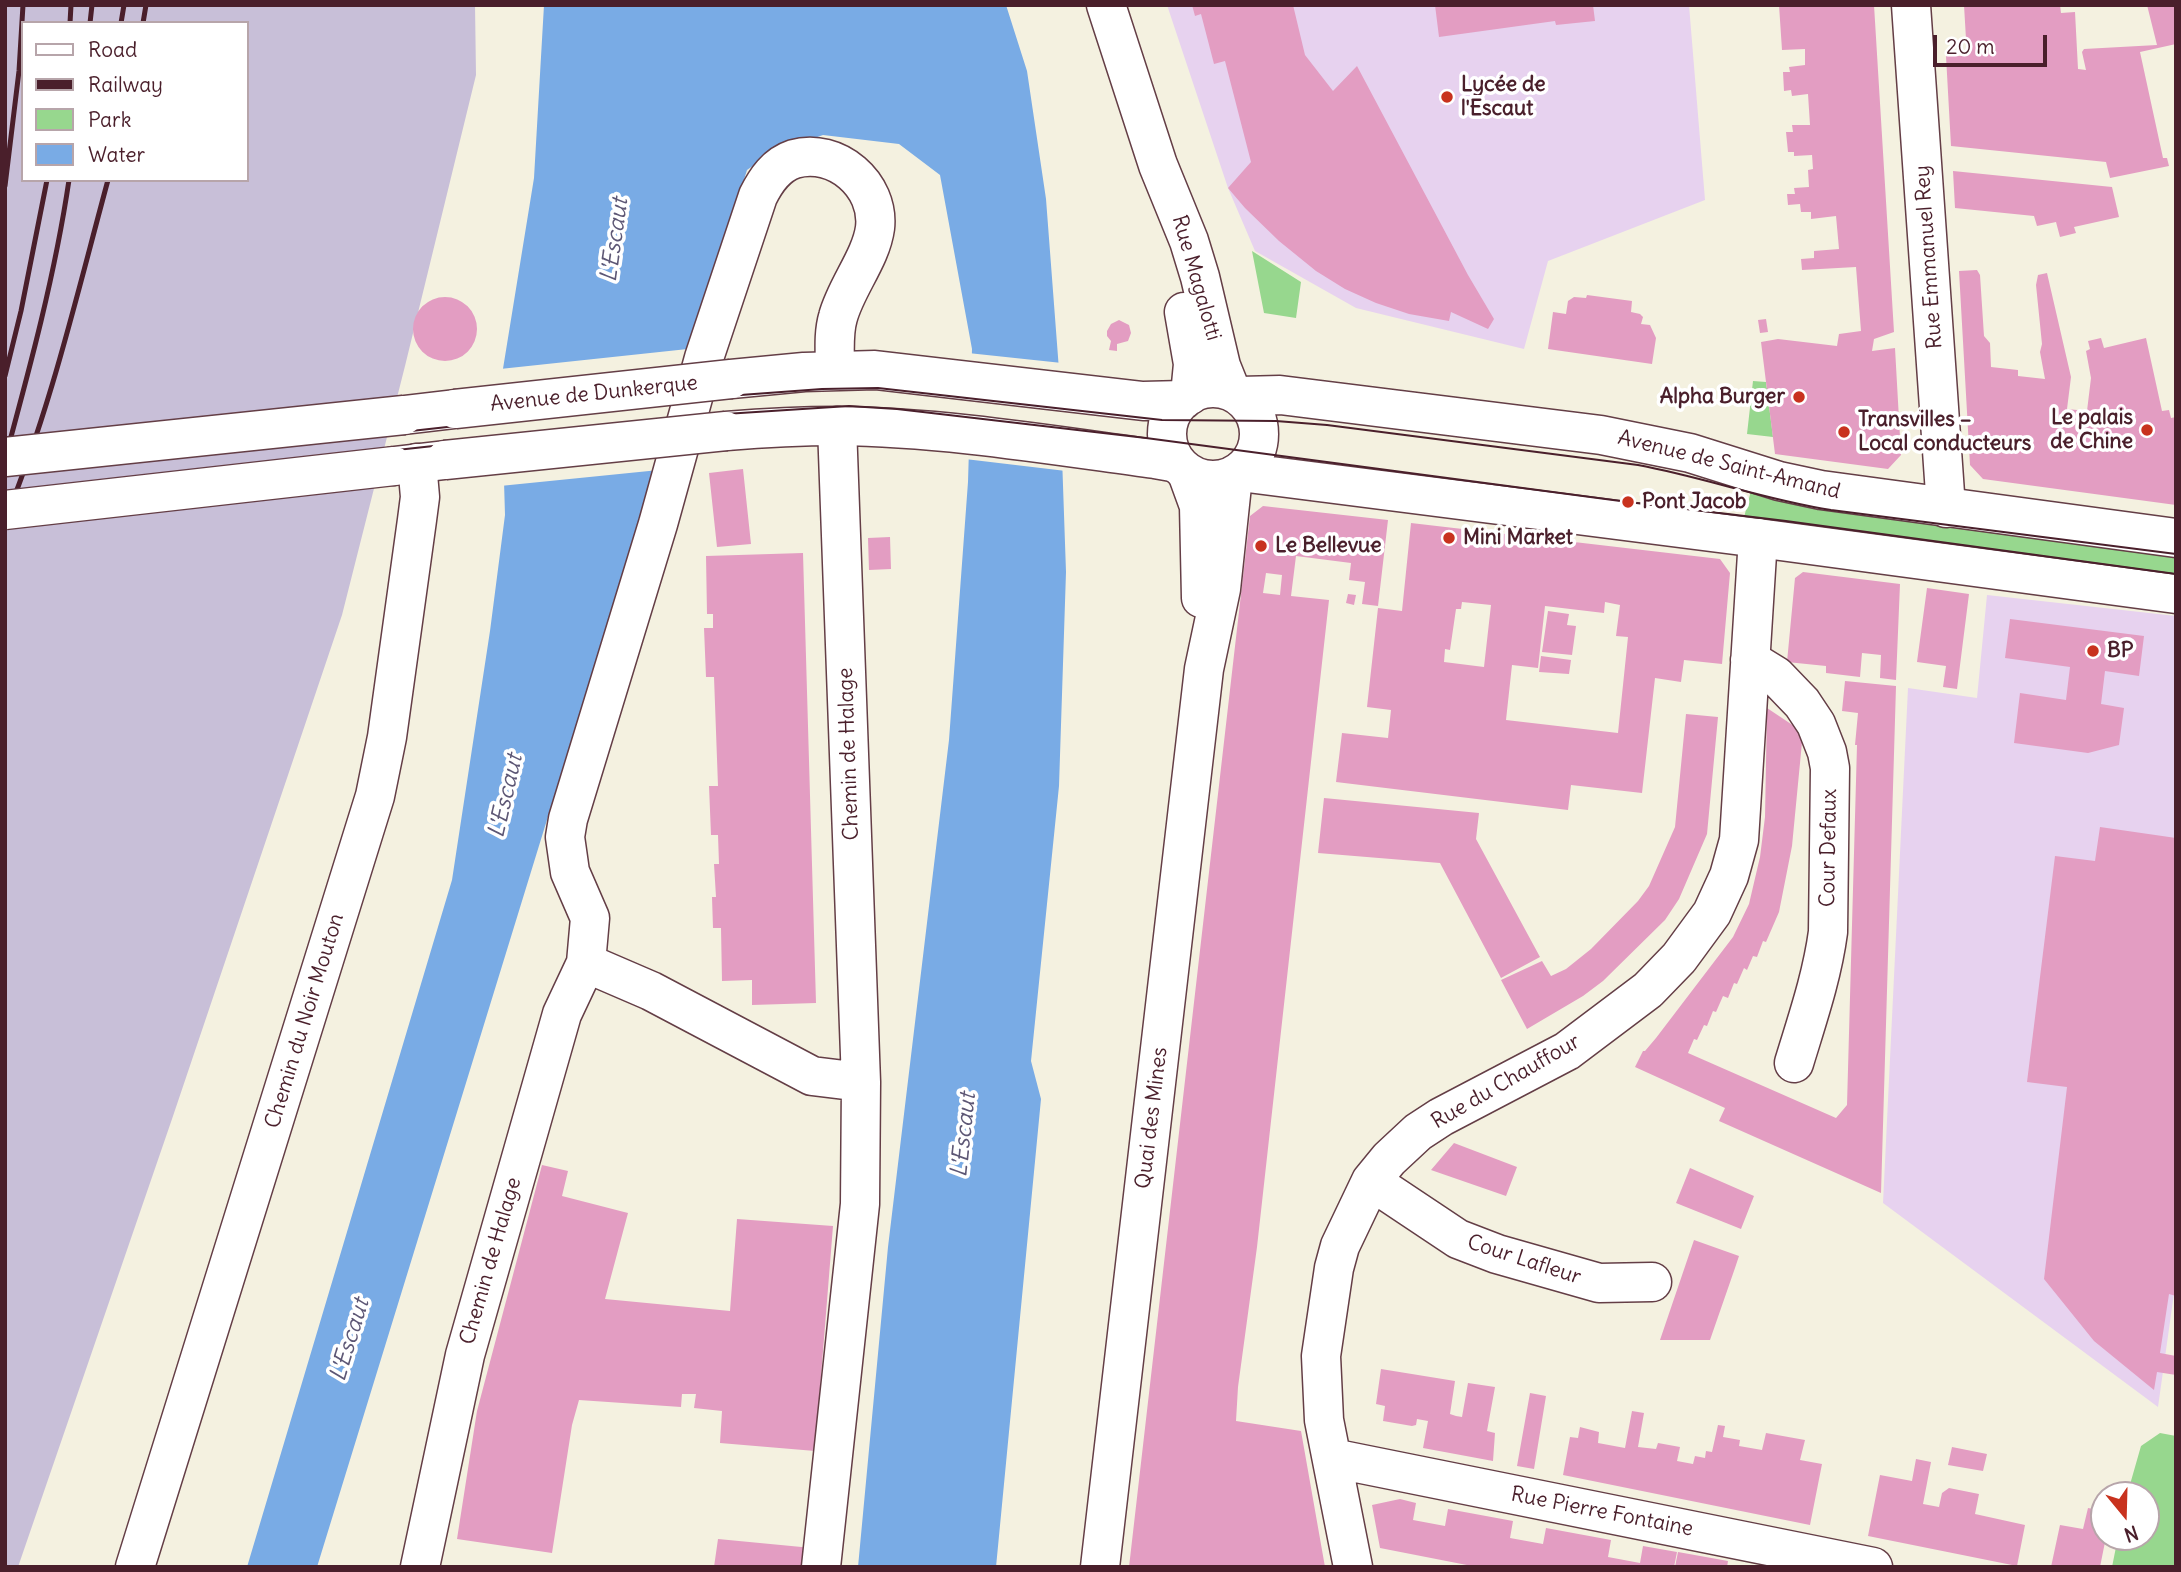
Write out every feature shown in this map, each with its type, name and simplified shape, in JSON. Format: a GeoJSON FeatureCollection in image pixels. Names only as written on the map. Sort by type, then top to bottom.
{"type":"FeatureCollection","features":[{"type":"Feature","properties":{"kind":"street","name":"Rue Magalotti"},"geometry":{"type":"LineString","coordinates":[[1106,5],[1158,165],[1189,241],[1221,366],[1235,394]]}},
{"type":"Feature","properties":{"kind":"street","name":"Rue Emmanuel Rey"},"geometry":{"type":"LineString","coordinates":[[1911,5],[1946,508]]}},
{"type":"Feature","properties":{"kind":"street","name":"Chemin de Halage"},"geometry":{"type":"LineString","coordinates":[[420,1567],[465,1355],[562,1014],[586,963],[590,918],[570,872],[565,837],[568,819],[658,524],[704,358],[758,197],[776,169],[794,159],[806,157],[826,159],[848,168],[862,184],[875,215],[874,234],[838,315],[835,370]]}},
{"type":"Feature","properties":{"kind":"street","name":"Rue Magalotti"},"geometry":{"type":"LineString","coordinates":[[1158,165],[1192,353],[1186,397]]}},
{"type":"Feature","properties":{"kind":"street","name":"Avenue de Dunkerque"},"geometry":{"type":"LineString","coordinates":[[5,457],[835,370],[892,372],[1143,401],[1186,397]]}},
{"type":"Feature","properties":{"kind":"street"},"geometry":{"type":"LineString","coordinates":[[1170,465],[1167,429],[1173,411],[1186,397],[1210,388],[1235,394],[1254,411],[1258,421],[1258,449],[1237,474]]}},
{"type":"Feature","properties":{"kind":"street","name":"Avenue de Saint-Amand"},"geometry":{"type":"LineString","coordinates":[[1235,394],[1280,395],[1601,435],[1690,453],[1799,486],[2176,538]]}},
{"type":"Feature","properties":{"kind":"street"},"geometry":{"type":"LineString","coordinates":[[5,510],[726,431],[837,426],[927,431],[1170,465],[1196,478],[1213,481],[1237,474],[1758,538],[2176,594]]}},
{"type":"Feature","properties":{"kind":"street","name":"Chemin de Halage"},"geometry":{"type":"LineString","coordinates":[[821,1567],[860,1204],[861,1082],[837,426]]}},
{"type":"Feature","properties":{"kind":"street","name":"Chemin du Noir Mouton"},"geometry":{"type":"LineString","coordinates":[[135,1567],[375,796],[387,737],[417,520],[418,463]]}},
{"type":"Feature","properties":{"kind":"street","name":"Quai des Mines"},"geometry":{"type":"LineString","coordinates":[[1170,465],[1199,506],[1204,669]]}},
{"type":"Feature","properties":{"kind":"street","name":"Quai des Mines"},"geometry":{"type":"LineString","coordinates":[[1100,1567],[1204,669],[1221,589],[1237,474]]}},
{"type":"Feature","properties":{"kind":"street","name":"Rue du Chauffour"},"geometry":{"type":"LineString","coordinates":[[1353,1567],[1322,1396],[1321,1356],[1334,1268],[1340,1246],[1371,1181],[1389,1159],[1418,1132],[1441,1117],[1567,1051],[1648,990],[1664,976],[1720,898],[1739,840],[1758,538]]}},
{"type":"Feature","properties":{"kind":"street","name":"Cour Defaux"},"geometry":{"type":"LineString","coordinates":[[1750,660],[1776,676],[1802,703],[1822,736],[1830,768],[1828,932],[1819,982],[1794,1063]]}},
{"type":"Feature","properties":{"kind":"street"},"geometry":{"type":"LineString","coordinates":[[586,963],[650,991],[812,1076],[861,1082]]}},
{"type":"Feature","properties":{"kind":"street","name":"Cour Lafleur"},"geometry":{"type":"LineString","coordinates":[[1371,1181],[1458,1240],[1599,1283],[1652,1282]]}},
{"type":"Feature","properties":{"kind":"street","name":"Rue Pierre Fontaine"},"geometry":{"type":"LineString","coordinates":[[1332,1458],[1873,1567]]}},
{"type":"Feature","properties":{"kind":"shaded area"},"geometry":{"type":"Polygon","coordinates":[[[5,5],[475,5],[476,75],[342,615],[18,1567],[5,1567],[5,5]]]}},
{"type":"Feature","properties":{"kind":"shaded area","name":"Lycée de l'Escaut"},"geometry":{"type":"Polygon","coordinates":[[[1167,5],[1689,5],[1705,200],[1548,261],[1524,349],[1356,308],[1255,251],[1228,188],[1167,5]]]}},
{"type":"Feature","properties":{"kind":"shaded area"},"geometry":{"type":"Polygon","coordinates":[[[1987,595],[2176,616],[2176,1279],[2158,1407],[1883,1203],[1908,688],[1977,698],[1987,595]]]}},
{"type":"Feature","properties":{"kind":"green space"},"geometry":{"type":"Polygon","coordinates":[[[1252,251],[1301,282],[1296,318],[1264,313],[1252,251]]]}},
{"type":"Feature","properties":{"kind":"green space"},"geometry":{"type":"Polygon","coordinates":[[[1753,381],[1766,382],[1773,437],[1747,434],[1753,381]]]}},
{"type":"Feature","properties":{"kind":"green space"},"geometry":{"type":"Polygon","coordinates":[[[1752,487],[2176,550],[2176,578],[1743,521],[1752,487]]]}},
{"type":"Feature","properties":{"kind":"green space"},"geometry":{"type":"Polygon","coordinates":[[[2160,1433],[2176,1436],[2176,1565],[2172,1567],[2112,1567],[2115,1551],[2160,1551],[2160,1481],[2131,1481],[2141,1446],[2160,1433]]]}},
{"type":"Feature","properties":{"kind":"water","name":"L'Escaut"},"geometry":{"type":"Polygon","coordinates":[[[544,5],[1006,5],[1027,71],[1046,199],[1059,370],[1066,572],[1059,786],[1031,1061],[1041,1099],[996,1567],[858,1567],[888,1247],[949,740],[968,482],[972,349],[940,175],[899,144],[823,135],[770,154],[747,170],[317,1567],[247,1567],[452,880],[505,515],[501,381],[534,178],[544,5]]]}},
{"type":"Feature","properties":{"kind":"pier"},"geometry":{"type":"Polygon","coordinates":[[[697,348],[659,470],[500,486],[500,369],[697,348]]]}},
{"type":"Feature","properties":{"kind":"pier"},"geometry":{"type":"Polygon","coordinates":[[[968,353],[1062,363],[1066,471],[965,459],[968,353]]]}},
{"type":"Feature","properties":{"kind":"building"},"geometry":{"type":"Polygon","coordinates":[[[1192,5],[1293,5],[1305,55],[1333,91],[1357,66],[1494,319],[1488,329],[1451,312],[1449,321],[1409,314],[1345,289],[1316,271],[1279,241],[1245,208],[1228,188],[1251,162],[1225,61],[1214,64],[1201,14],[1195,16],[1192,5]]]}},
{"type":"Feature","properties":{"kind":"building"},"geometry":{"type":"Polygon","coordinates":[[[1435,5],[1593,5],[1595,21],[1556,25],[1555,21],[1439,37],[1435,5]]]}},
{"type":"Feature","properties":{"kind":"building"},"geometry":{"type":"Polygon","coordinates":[[[1779,5],[1874,5],[1894,332],[1874,339],[1872,351],[1895,348],[1901,455],[1888,469],[1775,454],[1761,342],[1778,339],[1837,346],[1839,334],[1861,331],[1856,267],[1802,270],[1801,259],[1814,258],[1814,251],[1839,249],[1836,216],[1811,219],[1811,212],[1801,212],[1800,204],[1788,205],[1787,194],[1795,194],[1794,188],[1809,187],[1808,170],[1813,169],[1812,155],[1794,156],[1794,152],[1788,152],[1786,132],[1793,132],[1792,125],[1810,125],[1808,94],[1792,96],[1791,90],[1784,91],[1783,72],[1790,72],[1789,67],[1805,65],[1805,49],[1782,50],[1779,5]]]}},
{"type":"Feature","properties":{"kind":"building"},"geometry":{"type":"Polygon","coordinates":[[[1964,5],[2060,5],[2061,13],[2075,12],[2078,69],[2086,70],[2082,52],[2084,49],[2157,45],[2147,5],[2176,5],[2176,44],[2140,52],[2163,158],[2167,158],[2169,166],[2110,178],[2106,162],[1951,146],[1946,56],[1967,56],[1964,5]]]}},
{"type":"Feature","properties":{"kind":"building"},"geometry":{"type":"Polygon","coordinates":[[[1953,171],[2112,187],[2119,217],[2074,227],[2076,233],[2060,237],[2056,222],[2037,226],[2034,216],[1955,208],[1953,171]]]}},
{"type":"Feature","properties":{"kind":"building"},"geometry":{"type":"Polygon","coordinates":[[[1977,270],[1980,275],[1984,336],[1990,343],[1991,367],[2018,370],[2018,376],[2045,379],[2040,352],[2042,344],[2036,285],[2038,275],[2047,273],[2071,377],[2067,409],[2087,411],[2091,378],[2086,351],[2090,349],[2088,341],[2101,338],[2104,348],[2146,338],[2162,411],[2169,410],[2171,418],[2176,417],[2176,505],[1983,479],[1970,465],[1959,271],[1977,270]]]}},
{"type":"Feature","properties":{"kind":"building"},"geometry":{"type":"Polygon","coordinates":[[[1587,295],[1632,301],[1631,312],[1643,317],[1641,324],[1650,325],[1656,338],[1652,364],[1548,349],[1553,312],[1566,314],[1568,301],[1574,297],[1586,298],[1587,295]]]}},
{"type":"Feature","properties":{"kind":"building"},"geometry":{"type":"Polygon","coordinates":[[[445,297],[463,303],[471,311],[477,329],[471,347],[463,355],[445,361],[427,355],[419,347],[413,329],[419,311],[427,303],[445,297]]]}},
{"type":"Feature","properties":{"kind":"building"},"geometry":{"type":"Polygon","coordinates":[[[1766,319],[1768,332],[1760,333],[1758,320],[1766,319]]]}},
{"type":"Feature","properties":{"kind":"building"},"geometry":{"type":"Polygon","coordinates":[[[1119,320],[1129,325],[1131,333],[1128,341],[1117,344],[1117,351],[1109,350],[1111,341],[1107,331],[1111,324],[1119,320]]]}},
{"type":"Feature","properties":{"kind":"building"},"geometry":{"type":"Polygon","coordinates":[[[743,469],[751,544],[717,547],[709,473],[743,469]]]}},
{"type":"Feature","properties":{"kind":"building"},"geometry":{"type":"Polygon","coordinates":[[[1263,506],[1388,520],[1378,606],[1362,604],[1365,582],[1349,580],[1351,563],[1296,556],[1291,596],[1329,600],[1257,1247],[1238,1387],[1236,1421],[1301,1431],[1325,1567],[1129,1567],[1250,516],[1263,506]],[[1266,573],[1263,593],[1280,595],[1282,575],[1266,573]]]}},
{"type":"Feature","properties":{"kind":"building"},"geometry":{"type":"Polygon","coordinates":[[[1411,523],[1720,559],[1730,573],[1722,664],[1684,660],[1681,682],[1655,678],[1642,793],[1571,785],[1568,810],[1336,782],[1342,733],[1388,738],[1391,710],[1367,707],[1378,608],[1402,611],[1411,523]],[[1462,602],[1461,609],[1456,609],[1450,650],[1445,649],[1444,662],[1484,667],[1491,605],[1462,602]],[[1605,602],[1604,613],[1545,606],[1538,668],[1512,665],[1506,720],[1618,733],[1628,637],[1616,636],[1620,605],[1605,602]]]}},
{"type":"Feature","properties":{"kind":"building"},"geometry":{"type":"Polygon","coordinates":[[[890,537],[891,569],[869,570],[868,538],[890,537]]]}},
{"type":"Feature","properties":{"kind":"building"},"geometry":{"type":"Polygon","coordinates":[[[803,553],[816,1003],[752,1005],[752,980],[722,981],[721,928],[713,928],[712,897],[716,897],[714,864],[719,864],[718,835],[711,835],[709,786],[718,786],[714,677],[706,677],[704,628],[713,628],[713,614],[707,614],[706,556],[803,553]]]}},
{"type":"Feature","properties":{"kind":"building"},"geometry":{"type":"Polygon","coordinates":[[[1803,572],[1900,584],[1896,680],[1880,678],[1881,655],[1862,653],[1860,677],[1826,673],[1826,666],[1787,662],[1795,578],[1803,572]]]}},
{"type":"Feature","properties":{"kind":"building"},"geometry":{"type":"Polygon","coordinates":[[[1927,588],[1969,594],[1957,689],[1943,687],[1946,666],[1917,662],[1927,588]]]}},
{"type":"Feature","properties":{"kind":"building"},"geometry":{"type":"Polygon","coordinates":[[[1348,594],[1356,595],[1354,605],[1346,603],[1348,594]]]}},
{"type":"Feature","properties":{"kind":"building"},"geometry":{"type":"Polygon","coordinates":[[[1548,611],[1569,614],[1567,625],[1576,626],[1572,655],[1542,652],[1548,611]]]}},
{"type":"Feature","properties":{"kind":"building"},"geometry":{"type":"Polygon","coordinates":[[[2010,619],[2144,636],[2139,676],[2105,671],[2101,704],[2124,708],[2119,745],[2088,753],[2014,743],[2020,693],[2066,700],[2070,667],[2005,658],[2010,619]]]}},
{"type":"Feature","properties":{"kind":"building"},"geometry":{"type":"Polygon","coordinates":[[[1541,656],[1571,660],[1569,674],[1539,672],[1541,656]]]}},
{"type":"Feature","properties":{"kind":"building"},"geometry":{"type":"Polygon","coordinates":[[[1845,681],[1896,686],[1881,1193],[1719,1121],[1725,1108],[1635,1067],[1643,1051],[1656,1038],[1733,937],[1749,904],[1760,857],[1765,817],[1767,708],[1803,732],[1792,846],[1779,912],[1757,957],[1753,956],[1747,970],[1744,968],[1728,998],[1723,996],[1716,1012],[1713,1011],[1707,1026],[1704,1025],[1697,1040],[1694,1039],[1688,1053],[1836,1118],[1847,1105],[1855,745],[1858,713],[1842,711],[1845,681]]]}},
{"type":"Feature","properties":{"kind":"building"},"geometry":{"type":"Polygon","coordinates":[[[1686,714],[1718,717],[1707,834],[1679,899],[1665,920],[1603,981],[1527,1029],[1501,980],[1542,961],[1551,976],[1566,969],[1591,949],[1649,886],[1675,827],[1686,714]]]}},
{"type":"Feature","properties":{"kind":"building"},"geometry":{"type":"Polygon","coordinates":[[[1324,798],[1479,813],[1476,839],[1540,957],[1501,978],[1440,863],[1318,853],[1324,798]]]}},
{"type":"Feature","properties":{"kind":"building"},"geometry":{"type":"Polygon","coordinates":[[[2100,827],[2176,838],[2176,1296],[2169,1294],[2160,1353],[2176,1356],[2176,1375],[2157,1372],[2154,1390],[2094,1341],[2044,1279],[2067,1087],[2027,1082],[2055,856],[2095,861],[2100,827]]]}},
{"type":"Feature","properties":{"kind":"building"},"geometry":{"type":"Polygon","coordinates":[[[1454,1143],[1517,1167],[1506,1196],[1431,1170],[1454,1143]]]}},
{"type":"Feature","properties":{"kind":"building"},"geometry":{"type":"Polygon","coordinates":[[[542,1165],[568,1171],[562,1196],[628,1213],[605,1299],[730,1311],[737,1219],[833,1226],[815,1451],[720,1443],[722,1411],[694,1408],[696,1394],[682,1394],[681,1407],[579,1400],[572,1425],[552,1553],[457,1539],[477,1411],[542,1165]]]}},
{"type":"Feature","properties":{"kind":"building"},"geometry":{"type":"Polygon","coordinates":[[[1690,1168],[1754,1196],[1741,1229],[1676,1203],[1690,1168]]]}},
{"type":"Feature","properties":{"kind":"building"},"geometry":{"type":"Polygon","coordinates":[[[1694,1240],[1739,1256],[1735,1268],[1710,1340],[1660,1340],[1694,1240]]]}},
{"type":"Feature","properties":{"kind":"building"},"geometry":{"type":"Polygon","coordinates":[[[1381,1369],[1455,1381],[1450,1414],[1462,1417],[1468,1383],[1495,1387],[1487,1431],[1495,1433],[1493,1461],[1423,1448],[1428,1421],[1417,1419],[1416,1425],[1412,1426],[1383,1421],[1385,1406],[1376,1404],[1381,1369]]]}},
{"type":"Feature","properties":{"kind":"building"},"geometry":{"type":"Polygon","coordinates":[[[1530,1393],[1546,1396],[1534,1469],[1517,1466],[1530,1393]]]}},
{"type":"Feature","properties":{"kind":"building"},"geometry":{"type":"Polygon","coordinates":[[[1632,1411],[1644,1413],[1638,1447],[1656,1449],[1658,1443],[1680,1447],[1677,1461],[1693,1464],[1695,1456],[1705,1458],[1706,1451],[1712,1452],[1718,1425],[1725,1426],[1723,1437],[1740,1440],[1739,1446],[1762,1450],[1766,1433],[1805,1440],[1800,1460],[1822,1464],[1810,1525],[1563,1475],[1570,1437],[1578,1438],[1580,1427],[1599,1432],[1598,1443],[1625,1448],[1632,1411]]]}},
{"type":"Feature","properties":{"kind":"building"},"geometry":{"type":"Polygon","coordinates":[[[1952,1447],[1987,1454],[1983,1471],[1948,1465],[1952,1447]]]}},
{"type":"Feature","properties":{"kind":"building"},"geometry":{"type":"Polygon","coordinates":[[[1916,1459],[1931,1462],[1923,1504],[1939,1507],[1942,1493],[1949,1488],[1979,1494],[1975,1514],[2025,1525],[2017,1566],[1868,1536],[1880,1475],[1912,1481],[1916,1459]]]}},
{"type":"Feature","properties":{"kind":"building"},"geometry":{"type":"Polygon","coordinates":[[[1400,1499],[1416,1503],[1413,1520],[1445,1526],[1448,1509],[1513,1521],[1510,1538],[1543,1544],[1546,1528],[1611,1540],[1608,1557],[1640,1563],[1643,1546],[1677,1552],[1674,1567],[1477,1567],[1380,1548],[1372,1505],[1400,1499]]]}},
{"type":"Feature","properties":{"kind":"building"},"geometry":{"type":"Polygon","coordinates":[[[2090,1508],[2090,1551],[2103,1551],[2100,1567],[2051,1567],[2060,1525],[2083,1529],[2090,1508]]]}},
{"type":"Feature","properties":{"kind":"building"},"geometry":{"type":"Polygon","coordinates":[[[718,1539],[812,1548],[810,1567],[714,1567],[718,1539]]]}},
{"type":"Feature","properties":{"kind":"building"},"geometry":{"type":"Polygon","coordinates":[[[1678,1552],[1728,1561],[1727,1567],[1675,1567],[1678,1552]]]}},
{"type":"Feature","properties":{"kind":"tram line"},"geometry":{"type":"LineString","coordinates":[[5,476],[727,396],[878,388],[1162,420],[1276,421],[1327,425],[1638,465],[1831,510],[2176,554]]}},
{"type":"Feature","properties":{"kind":"tram line"},"geometry":{"type":"LineString","coordinates":[[5,493],[725,414],[849,406],[897,409],[1146,438],[2176,574]]}},
{"type":"Feature","properties":{"kind":"railway"},"geometry":{"type":"LineString","coordinates":[[22,21],[23,5]]}},
{"type":"Feature","properties":{"kind":"railway"},"geometry":{"type":"LineString","coordinates":[[70,21],[71,5]]}},
{"type":"Feature","properties":{"kind":"railway"},"geometry":{"type":"LineString","coordinates":[[90,21],[92,5]]}},
{"type":"Feature","properties":{"kind":"railway"},"geometry":{"type":"LineString","coordinates":[[121,21],[124,5]]}},
{"type":"Feature","properties":{"kind":"railway"},"geometry":{"type":"LineString","coordinates":[[143,21],[146,5]]}},
{"type":"Feature","properties":{"kind":"railway"},"geometry":{"type":"LineString","coordinates":[[5,186],[21,38]]}},
{"type":"Feature","properties":{"kind":"railway"},"geometry":{"type":"LineString","coordinates":[[5,376],[47,182]]}},
{"type":"Feature","properties":{"kind":"railway"},"geometry":{"type":"LineString","coordinates":[[5,459],[49,286],[69,182]]}},
{"type":"Feature","properties":{"kind":"railway"},"geometry":{"type":"LineString","coordinates":[[5,520],[49,395],[107,182]]}},
{"type":"Feature","properties":{"kind":"place","name":"Lycée de l'Escaut"},"geometry":{"type":"Point","coordinates":[1447,97]}},
{"type":"Feature","properties":{"kind":"place","name":"Alpha Burger"},"geometry":{"type":"Point","coordinates":[1799,397]}},
{"type":"Feature","properties":{"kind":"place","name":"Le palais de Chine"},"geometry":{"type":"Point","coordinates":[2147,430]}},
{"type":"Feature","properties":{"kind":"place","name":"Transvilles – Local conducteurs"},"geometry":{"type":"Point","coordinates":[1844,432]}},
{"type":"Feature","properties":{"kind":"place","name":"Pont Jacob"},"geometry":{"type":"Point","coordinates":[1628,502]}},
{"type":"Feature","properties":{"kind":"place","name":"Mini Market"},"geometry":{"type":"Point","coordinates":[1449,538]}},
{"type":"Feature","properties":{"kind":"place","name":"Le Bellevue"},"geometry":{"type":"Point","coordinates":[1261,546]}},
{"type":"Feature","properties":{"kind":"place","name":"BP"},"geometry":{"type":"Point","coordinates":[2093,651]}}]}
